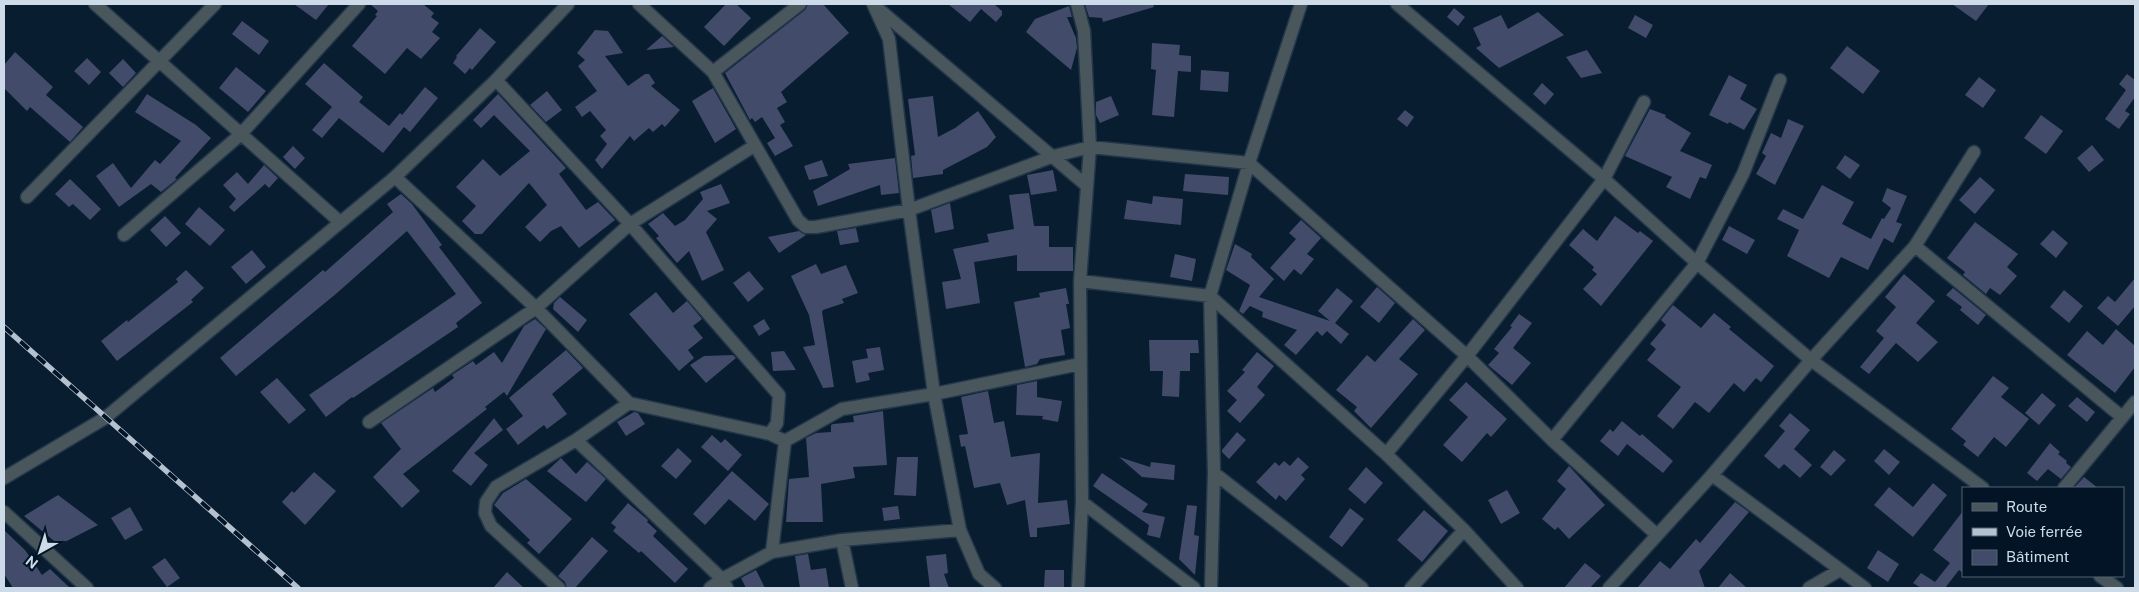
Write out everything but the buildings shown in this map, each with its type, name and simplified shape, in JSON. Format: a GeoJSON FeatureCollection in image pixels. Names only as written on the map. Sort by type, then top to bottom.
{"type":"FeatureCollection","features":[{"type":"Feature","properties":{"kind":"street"},"geometry":{"type":"LineString","coordinates":[[94,4],[340,222]]}},
{"type":"Feature","properties":{"kind":"street"},"geometry":{"type":"LineString","coordinates":[[26,197],[215,4]]}},
{"type":"Feature","properties":{"kind":"street"},"geometry":{"type":"LineString","coordinates":[[124,235],[240,135],[359,4]]}},
{"type":"Feature","properties":{"kind":"street"},"geometry":{"type":"LineString","coordinates":[[4,478],[105,418],[395,176],[496,80],[568,4]]}},
{"type":"Feature","properties":{"kind":"street"},"geometry":{"type":"LineString","coordinates":[[638,4],[712,72],[798,220],[806,227],[816,227],[909,210],[1054,156],[1090,147],[1249,163],[1467,356],[1552,440],[1657,535]]}},
{"type":"Feature","properties":{"kind":"street"},"geometry":{"type":"LineString","coordinates":[[712,72],[800,4]]}},
{"type":"Feature","properties":{"kind":"street"},"geometry":{"type":"LineString","coordinates":[[869,4],[889,39]]}},
{"type":"Feature","properties":{"kind":"street"},"geometry":{"type":"LineString","coordinates":[[873,4],[889,39],[909,210],[934,394],[960,530],[980,574],[995,588]]}},
{"type":"Feature","properties":{"kind":"street"},"geometry":{"type":"LineString","coordinates":[[873,4],[1087,186]]}},
{"type":"Feature","properties":{"kind":"street"},"geometry":{"type":"LineString","coordinates":[[1077,4],[1084,31],[1090,147],[1080,281],[1082,502],[1078,588]]}},
{"type":"Feature","properties":{"kind":"street"},"geometry":{"type":"LineString","coordinates":[[1211,588],[1214,473],[1210,296],[1249,163],[1301,4]]}},
{"type":"Feature","properties":{"kind":"street"},"geometry":{"type":"LineString","coordinates":[[1397,4],[1604,179],[1697,263],[1811,360],[1982,487]]}},
{"type":"Feature","properties":{"kind":"street"},"geometry":{"type":"LineString","coordinates":[[496,80],[630,224],[779,395],[776,423],[770,434]]}},
{"type":"Feature","properties":{"kind":"street"},"geometry":{"type":"LineString","coordinates":[[1552,440],[1697,263],[1743,174],[1780,80]]}},
{"type":"Feature","properties":{"kind":"street"},"geometry":{"type":"LineString","coordinates":[[1386,454],[1467,356],[1604,179],[1644,102]]}},
{"type":"Feature","properties":{"kind":"street"},"geometry":{"type":"LineString","coordinates":[[369,422],[536,308],[630,224],[754,146]]}},
{"type":"Feature","properties":{"kind":"street"},"geometry":{"type":"LineString","coordinates":[[1609,588],[1712,476],[1811,360],[1915,246],[1974,152]]}},
{"type":"Feature","properties":{"kind":"street"},"geometry":{"type":"LineString","coordinates":[[395,176],[536,308],[629,403],[770,434],[785,441]]}},
{"type":"Feature","properties":{"kind":"street"},"geometry":{"type":"LineString","coordinates":[[1915,246],[2122,417]]}},
{"type":"Feature","properties":{"kind":"street"},"geometry":{"type":"LineString","coordinates":[[1080,281],[1210,296],[1386,454],[1464,530],[1517,588]]}},
{"type":"Feature","properties":{"kind":"street"},"geometry":{"type":"LineString","coordinates":[[785,441],[842,409],[934,394],[1080,364]]}},
{"type":"Feature","properties":{"kind":"street"},"geometry":{"type":"LineString","coordinates":[[2065,487],[2135,402]]}},
{"type":"Feature","properties":{"kind":"street"},"geometry":{"type":"LineString","coordinates":[[559,588],[491,526],[485,513],[486,502],[496,487],[576,440],[629,403]]}},
{"type":"Feature","properties":{"kind":"street"},"geometry":{"type":"LineString","coordinates":[[576,440],[724,583]]}},
{"type":"Feature","properties":{"kind":"street"},"geometry":{"type":"LineString","coordinates":[[772,552],[785,441]]}},
{"type":"Feature","properties":{"kind":"street"},"geometry":{"type":"LineString","coordinates":[[1214,473],[1362,588]]}},
{"type":"Feature","properties":{"kind":"street"},"geometry":{"type":"LineString","coordinates":[[1712,476],[1865,588]]}},
{"type":"Feature","properties":{"kind":"street"},"geometry":{"type":"LineString","coordinates":[[1082,502],[1194,588]]}},
{"type":"Feature","properties":{"kind":"street"},"geometry":{"type":"LineString","coordinates":[[4,512],[87,588]]}},
{"type":"Feature","properties":{"kind":"street"},"geometry":{"type":"LineString","coordinates":[[710,588],[724,583],[772,552],[842,540],[960,530]]}},
{"type":"Feature","properties":{"kind":"street"},"geometry":{"type":"LineString","coordinates":[[1411,588],[1464,530]]}},
{"type":"Feature","properties":{"kind":"street"},"geometry":{"type":"LineString","coordinates":[[842,540],[852,588]]}},
{"type":"Feature","properties":{"kind":"street"},"geometry":{"type":"LineString","coordinates":[[1810,588],[1840,570]]}},
{"type":"Feature","properties":{"kind":"street"},"geometry":{"type":"LineString","coordinates":[[2101,577],[2117,588]]}},
{"type":"Feature","properties":{"kind":"railway"},"geometry":{"type":"LineString","coordinates":[[4,327],[298,588]]}}]}
